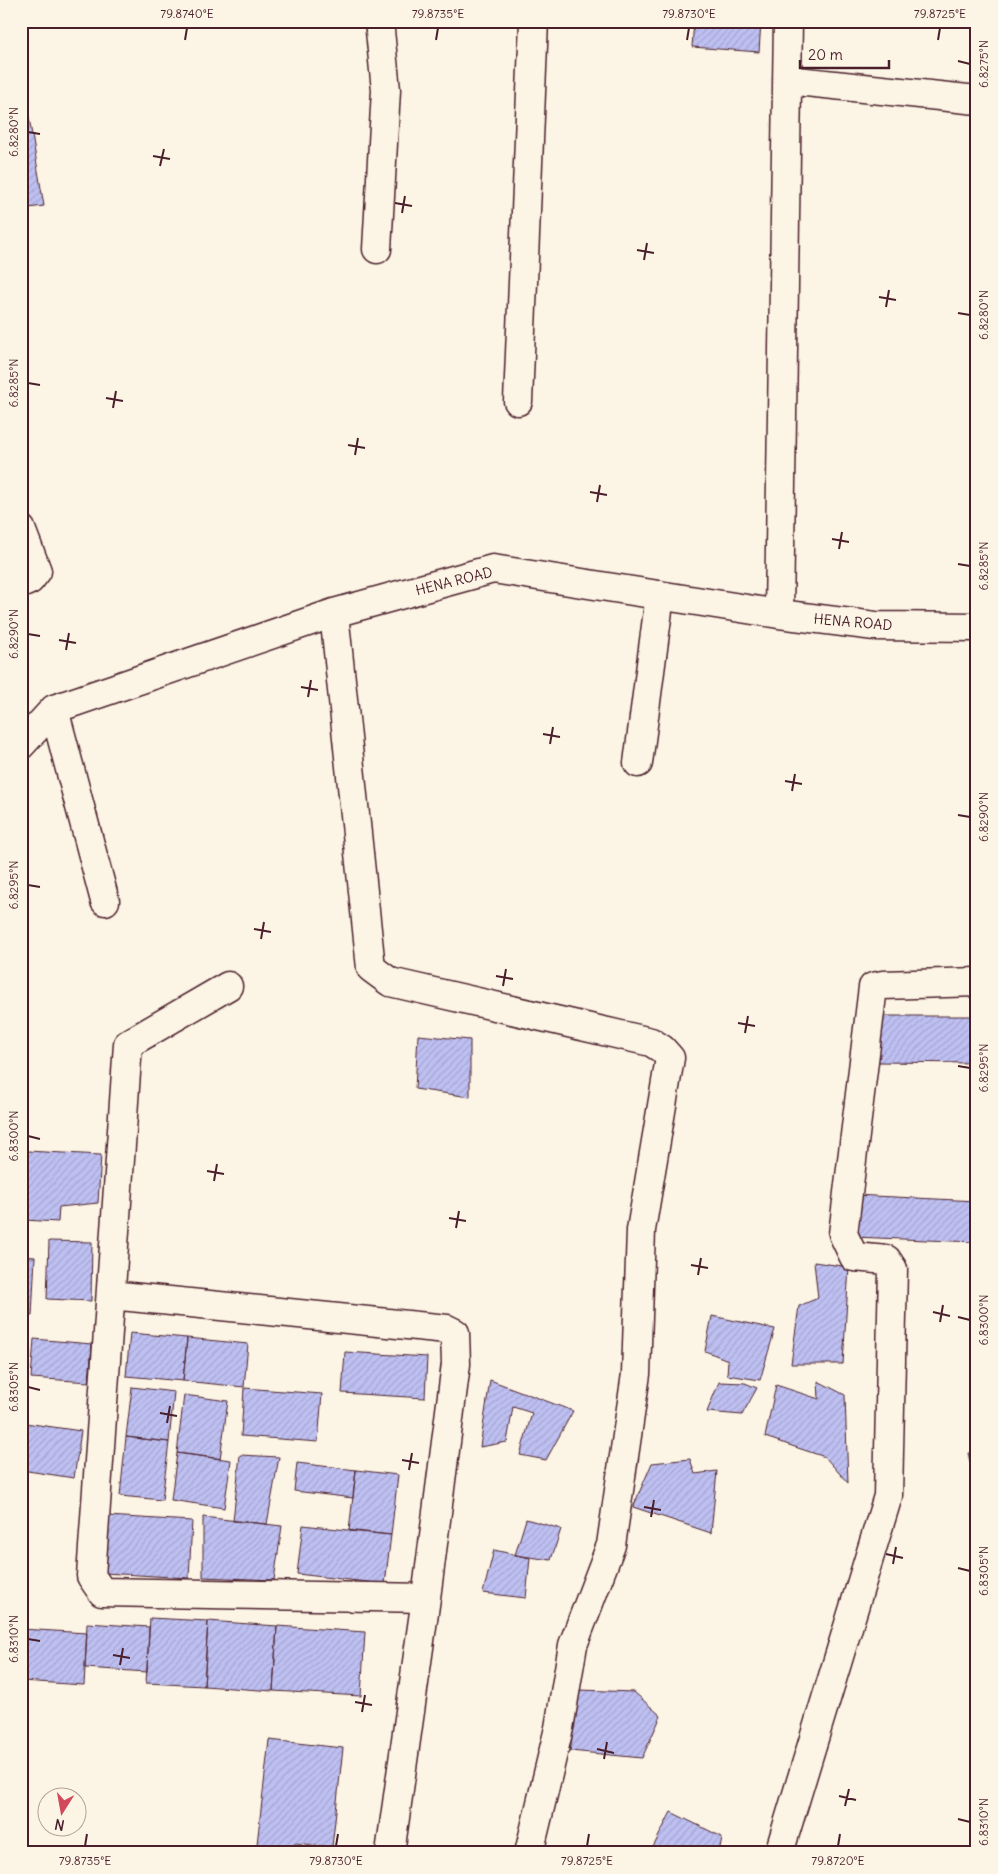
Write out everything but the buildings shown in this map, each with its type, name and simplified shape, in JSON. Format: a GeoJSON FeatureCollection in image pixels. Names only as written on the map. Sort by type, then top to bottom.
{"type":"FeatureCollection","features":[{"type":"Feature","properties":{"kind":"street"},"geometry":{"type":"LineString","coordinates":[[378,249],[386,90],[379,21]]}},
{"type":"Feature","properties":{"kind":"street"},"geometry":{"type":"LineString","coordinates":[[518,401],[534,21]]}},
{"type":"Feature","properties":{"kind":"street"},"geometry":{"type":"LineString","coordinates":[[779,614],[788,21]]}},
{"type":"Feature","properties":{"kind":"street"},"geometry":{"type":"LineString","coordinates":[[787,80],[977,100]]}},
{"type":"Feature","properties":{"kind":"street"},"geometry":{"type":"LineString","coordinates":[[21,529],[37,571],[30,580],[21,584]]}},
{"type":"Feature","properties":{"kind":"street","name":"HENA ROAD"},"geometry":{"type":"LineString","coordinates":[[21,745],[54,709],[334,613],[493,569],[779,614],[875,626],[977,626]]}},
{"type":"Feature","properties":{"kind":"street"},"geometry":{"type":"LineString","coordinates":[[638,763],[660,595]]}},
{"type":"Feature","properties":{"kind":"street"},"geometry":{"type":"LineString","coordinates":[[334,613],[371,968],[390,982],[651,1042],[662,1049],[670,1058],[641,1230],[636,1374],[610,1545],[573,1645],[559,1728],[529,1853]]}},
{"type":"Feature","properties":{"kind":"street"},"geometry":{"type":"LineString","coordinates":[[54,709],[105,901]]}},
{"type":"Feature","properties":{"kind":"street"},"geometry":{"type":"LineString","coordinates":[[779,1853],[888,1496],[893,1269],[887,1260],[854,1257],[843,1234],[873,987],[883,984],[977,982]]}},
{"type":"Feature","properties":{"kind":"street"},"geometry":{"type":"LineString","coordinates":[[228,986],[128,1044],[91,1576],[102,1592],[426,1598]]}},
{"type":"Feature","properties":{"kind":"street"},"geometry":{"type":"LineString","coordinates":[[112,1295],[447,1329],[455,1333],[456,1364],[426,1598],[390,1853]]}}]}
